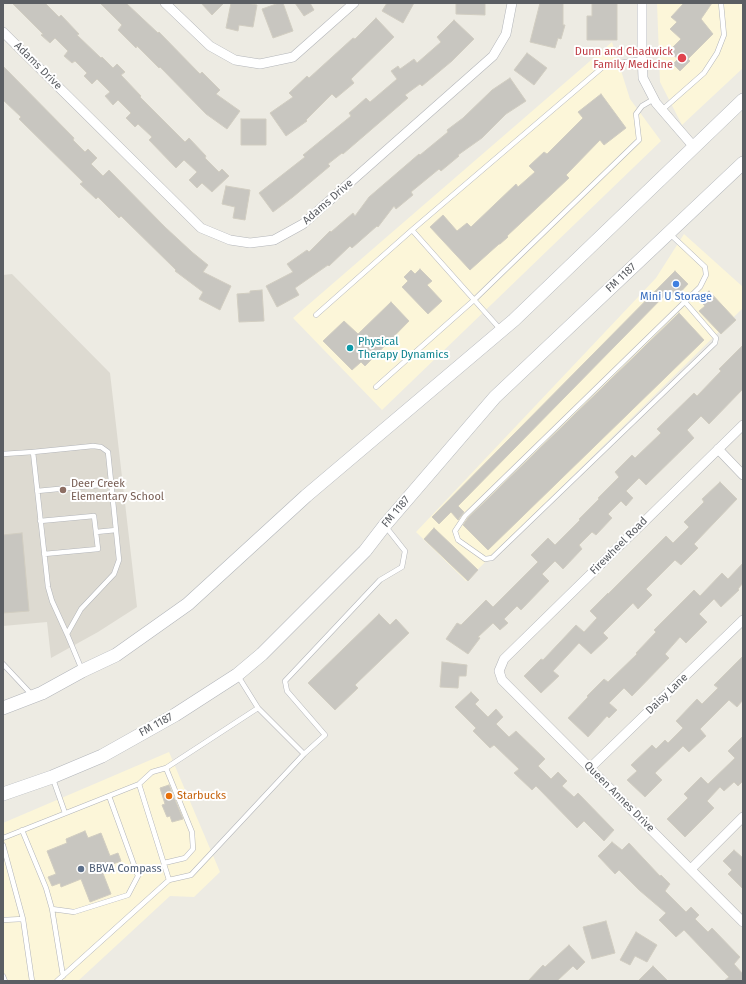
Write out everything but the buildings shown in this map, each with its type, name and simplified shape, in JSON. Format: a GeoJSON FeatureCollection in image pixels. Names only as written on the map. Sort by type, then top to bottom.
{"type":"FeatureCollection","features":[{"type":"Feature","properties":{"kind":"main road"},"geometry":{"type":"LineString","coordinates":[[3,708],[38,695],[82,671],[116,655],[188,604],[306,496],[501,331],[743,100]]}},
{"type":"Feature","properties":{"kind":"main road","name":"FM 1187"},"geometry":{"type":"LineString","coordinates":[[3,794],[52,778],[102,756],[174,715],[237,675],[262,654],[365,551],[385,525],[494,397],[743,163]]}},
{"type":"Feature","properties":{"kind":"main road"},"geometry":{"type":"LineString","coordinates":[[3,717],[31,706],[38,695]]}},
{"type":"Feature","properties":{"kind":"street"},"geometry":{"type":"LineString","coordinates":[[165,3],[210,46],[235,60],[260,64],[293,57],[354,3]]}},
{"type":"Feature","properties":{"kind":"street","name":"Adams Drive"},"geometry":{"type":"LineString","coordinates":[[3,32],[201,228],[230,240],[250,243],[274,240],[303,224],[493,56],[506,34],[512,3]]}},
{"type":"Feature","properties":{"kind":"street"},"geometry":{"type":"LineString","coordinates":[[642,3],[643,78],[654,99],[662,110],[694,146]]}},
{"type":"Feature","properties":{"kind":"street","name":"Firewheel Road"},"geometry":{"type":"LineString","coordinates":[[500,671],[504,659],[743,425]]}},
{"type":"Feature","properties":{"kind":"street"},"geometry":{"type":"LineString","coordinates":[[718,449],[743,475]]}},
{"type":"Feature","properties":{"kind":"street","name":"Daisy Lane"},"geometry":{"type":"LineString","coordinates":[[590,768],[743,620]]}},
{"type":"Feature","properties":{"kind":"street","name":"Queen Annes Drive"},"geometry":{"type":"LineString","coordinates":[[500,671],[502,680],[743,922]]}},
{"type":"Feature","properties":{"kind":"street"},"geometry":{"type":"LineString","coordinates":[[690,869],[743,817]]}},
{"type":"Feature","properties":{"kind":"lane"},"geometry":{"type":"LineString","coordinates":[[662,110],[704,72],[717,53],[724,35],[721,3]]}},
{"type":"Feature","properties":{"kind":"lane"},"geometry":{"type":"LineString","coordinates":[[316,315],[412,230],[604,66],[642,59]]}},
{"type":"Feature","properties":{"kind":"lane"},"geometry":{"type":"LineString","coordinates":[[376,387],[474,300],[640,140],[636,114],[642,106],[654,99]]}},
{"type":"Feature","properties":{"kind":"lane"},"geometry":{"type":"LineString","coordinates":[[412,230],[501,331]]}},
{"type":"Feature","properties":{"kind":"lane"},"geometry":{"type":"LineString","coordinates":[[669,233],[705,267],[706,275],[700,287],[465,516],[455,531],[458,540],[485,559],[492,558],[714,343],[716,338],[685,302]]}},
{"type":"Feature","properties":{"kind":"lane"},"geometry":{"type":"LineString","coordinates":[[3,454],[93,446],[101,447],[108,452],[119,560],[114,574],[81,610],[67,634]]}},
{"type":"Feature","properties":{"kind":"lane"},"geometry":{"type":"LineString","coordinates":[[33,452],[48,587],[52,601],[82,671]]}},
{"type":"Feature","properties":{"kind":"lane"},"geometry":{"type":"LineString","coordinates":[[37,491],[111,484]]}},
{"type":"Feature","properties":{"kind":"lane"},"geometry":{"type":"LineString","coordinates":[[40,521],[94,516],[96,532],[98,549],[44,554]]}},
{"type":"Feature","properties":{"kind":"lane"},"geometry":{"type":"LineString","coordinates":[[57,981],[169,880],[190,875],[304,754],[325,735],[287,691],[285,681],[380,580],[402,566],[405,551],[385,525]]}},
{"type":"Feature","properties":{"kind":"lane"},"geometry":{"type":"LineString","coordinates":[[96,532],[116,530]]}},
{"type":"Feature","properties":{"kind":"lane"},"geometry":{"type":"LineString","coordinates":[[3,664],[38,695]]}},
{"type":"Feature","properties":{"kind":"lane"},"geometry":{"type":"LineString","coordinates":[[237,675],[258,708],[304,754]]}},
{"type":"Feature","properties":{"kind":"lane"},"geometry":{"type":"LineString","coordinates":[[3,838],[139,784],[152,772],[166,768],[258,708]]}},
{"type":"Feature","properties":{"kind":"lane"},"geometry":{"type":"LineString","coordinates":[[164,863],[185,858],[193,849],[192,832],[166,768]]}},
{"type":"Feature","properties":{"kind":"lane"},"geometry":{"type":"LineString","coordinates":[[52,778],[65,813]]}},
{"type":"Feature","properties":{"kind":"lane"},"geometry":{"type":"LineString","coordinates":[[139,784],[169,880]]}},
{"type":"Feature","properties":{"kind":"lane"},"geometry":{"type":"LineString","coordinates":[[52,909],[74,912],[128,895],[138,876],[109,796]]}},
{"type":"Feature","properties":{"kind":"lane"},"geometry":{"type":"LineString","coordinates":[[22,830],[46,888],[52,909],[63,976]]}},
{"type":"Feature","properties":{"kind":"lane"},"geometry":{"type":"LineString","coordinates":[[3,845],[23,919],[32,981]]}},
{"type":"Feature","properties":{"kind":"lane"},"geometry":{"type":"LineString","coordinates":[[3,920],[23,919]]}},
{"type":"Feature","properties":{"kind":"lane"},"geometry":{"type":"LineString","coordinates":[[3,976],[5,981]]}},
{"type":"Feature","properties":{"kind":"shaded area"},"geometry":{"type":"Polygon","coordinates":[[[657,3],[743,3],[743,68],[682,125],[660,82],[657,3]]]}},
{"type":"Feature","properties":{"kind":"shaded area"},"geometry":{"type":"Polygon","coordinates":[[[612,42],[630,99],[661,141],[382,410],[293,318],[612,42]]]}},
{"type":"Feature","properties":{"kind":"shaded area"},"geometry":{"type":"Polygon","coordinates":[[[684,234],[743,287],[743,308],[466,581],[416,532],[656,278],[684,234]]]}},
{"type":"Feature","properties":{"kind":"shaded area","name":"Deer Creek Elementary School"},"geometry":{"type":"Polygon","coordinates":[[[12,274],[110,373],[137,607],[98,632],[51,658],[47,622],[3,626],[3,275],[12,274]]]}},
{"type":"Feature","properties":{"kind":"shaded area"},"geometry":{"type":"Polygon","coordinates":[[[169,752],[220,872],[194,897],[170,896],[78,981],[3,981],[3,823],[169,752]]]}},
{"type":"Feature","properties":{"kind":"place","name":"Dunn and Chadwick Family Medicine"},"geometry":{"type":"Point","coordinates":[682,58]}},
{"type":"Feature","properties":{"kind":"place","name":"Mini U Storage"},"geometry":{"type":"Point","coordinates":[676,284]}},
{"type":"Feature","properties":{"kind":"place","name":"Physical Therapy Dynamics"},"geometry":{"type":"Point","coordinates":[350,348]}},
{"type":"Feature","properties":{"kind":"place","name":"Deer Creek Elementary School"},"geometry":{"type":"Point","coordinates":[63,490]}},
{"type":"Feature","properties":{"kind":"place","name":"Starbucks"},"geometry":{"type":"Point","coordinates":[169,796]}},
{"type":"Feature","properties":{"kind":"place","name":"BBVA Compass"},"geometry":{"type":"Point","coordinates":[81,869]}}]}
